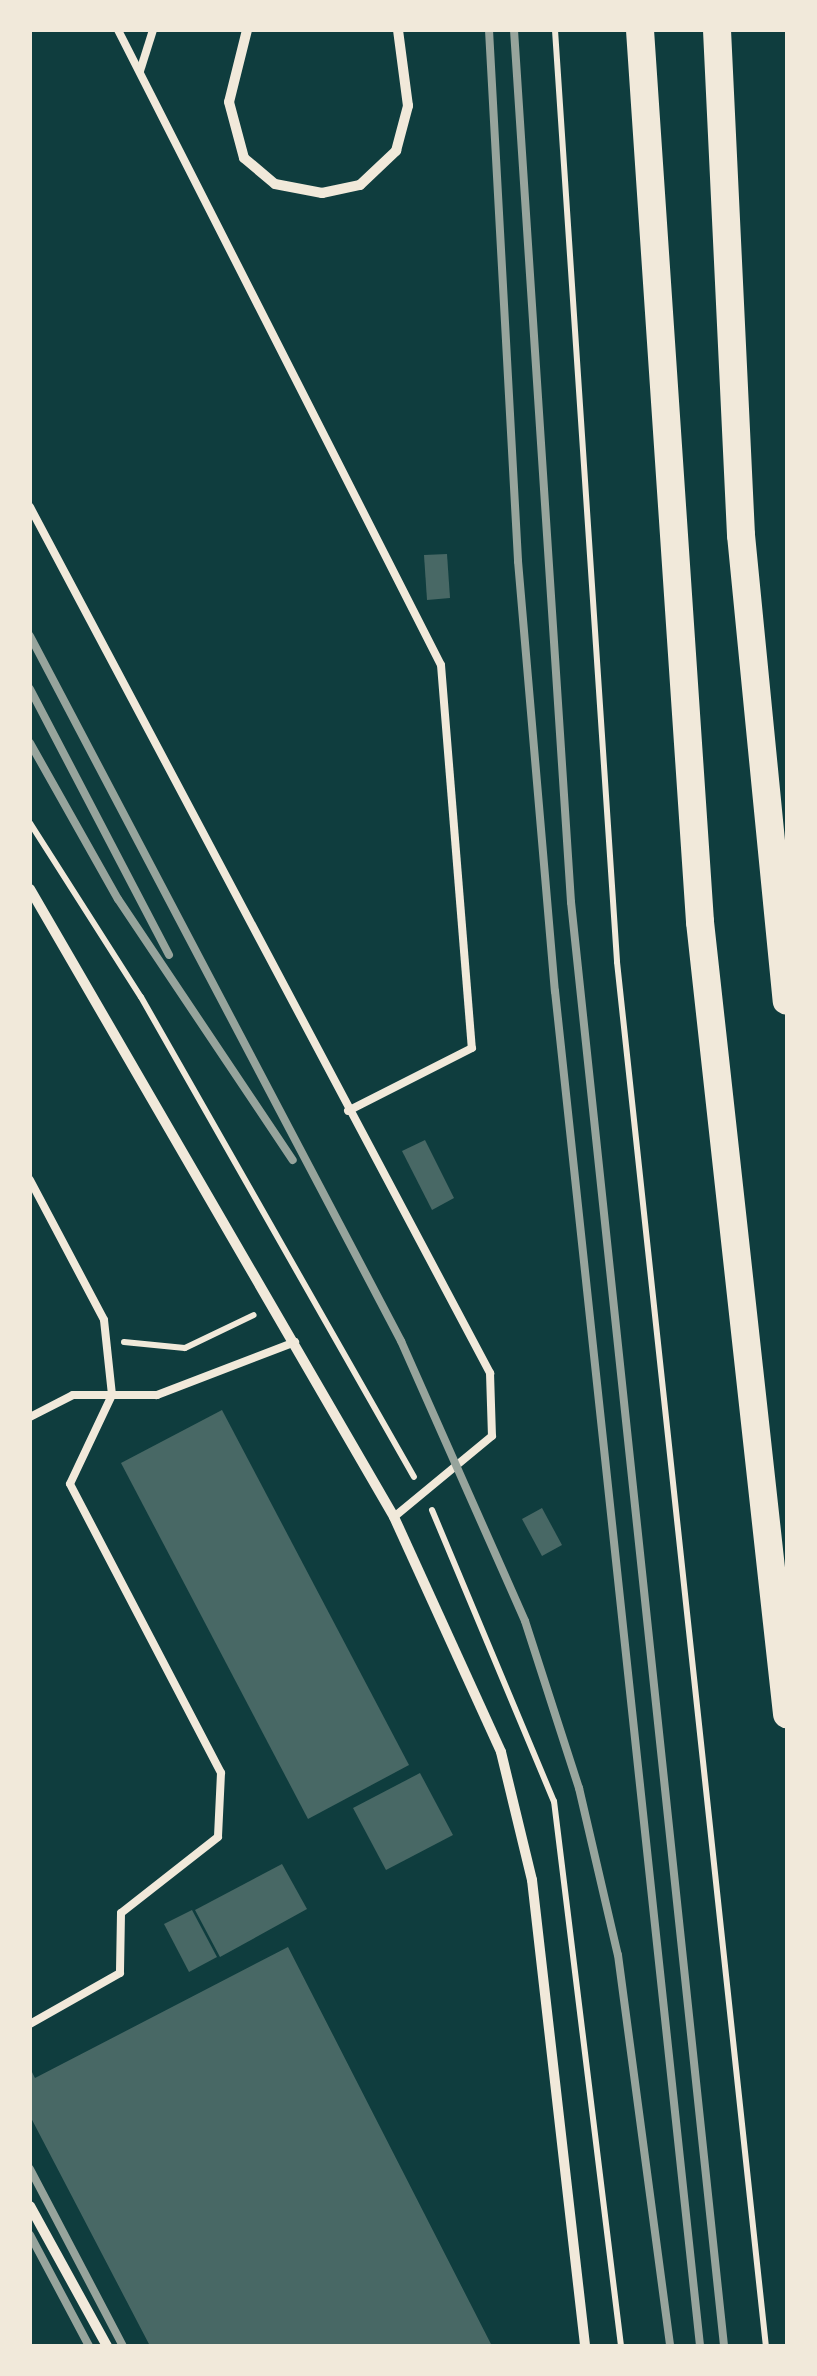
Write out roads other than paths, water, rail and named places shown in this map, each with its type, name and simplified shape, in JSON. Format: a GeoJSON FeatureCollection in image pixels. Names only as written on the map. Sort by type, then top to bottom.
{"type":"FeatureCollection","features":[{"type":"Feature","properties":{"kind":"highway"},"geometry":{"type":"LineString","coordinates":[[640,30],[700,922],[787,1714]]}},
{"type":"Feature","properties":{"kind":"highway"},"geometry":{"type":"LineString","coordinates":[[717,30],[742,536],[787,1002]]}},
{"type":"Feature","properties":{"kind":"street"},"geometry":{"type":"LineString","coordinates":[[247,30],[228,102],[244,158],[275,184],[322,194],[360,185],[396,152],[408,106],[398,30]]}},
{"type":"Feature","properties":{"kind":"street"},"geometry":{"type":"LineString","coordinates":[[30,889],[394,1517],[474,1686],[518,1809],[584,2346]]}},
{"type":"Feature","properties":{"kind":"street"},"geometry":{"type":"LineString","coordinates":[[30,2206],[108,2346]]}},
{"type":"Feature","properties":{"kind":"lane"},"geometry":{"type":"LineString","coordinates":[[118,30],[441,666],[472,1048],[348,1111]]}},
{"type":"Feature","properties":{"kind":"lane"},"geometry":{"type":"LineString","coordinates":[[140,71],[153,30]]}},
{"type":"Feature","properties":{"kind":"lane"},"geometry":{"type":"LineString","coordinates":[[30,507],[490,1373],[498,1407],[492,1436],[394,1517]]}},
{"type":"Feature","properties":{"kind":"lane"},"geometry":{"type":"LineString","coordinates":[[30,1180],[104,1320],[112,1395],[70,1484],[221,1773],[218,1837],[121,1912],[120,1974],[30,2024]]}},
{"type":"Feature","properties":{"kind":"lane"},"geometry":{"type":"LineString","coordinates":[[30,1417],[73,1395],[157,1395],[296,1342]]}},
{"type":"Feature","properties":{"kind":"railway"},"geometry":{"type":"LineString","coordinates":[[489,30],[518,561],[555,991],[700,2346]]}},
{"type":"Feature","properties":{"kind":"railway"},"geometry":{"type":"LineString","coordinates":[[514,30],[571,902],[724,2346]]}},
{"type":"Feature","properties":{"kind":"railway"},"geometry":{"type":"LineString","coordinates":[[30,636],[401,1341],[525,1621],[579,1788],[618,1955],[670,2346]]}},
{"type":"Feature","properties":{"kind":"railway"},"geometry":{"type":"LineString","coordinates":[[30,689],[169,955]]}},
{"type":"Feature","properties":{"kind":"railway"},"geometry":{"type":"LineString","coordinates":[[30,743],[118,899],[293,1160]]}},
{"type":"Feature","properties":{"kind":"railway"},"geometry":{"type":"LineString","coordinates":[[30,2169],[123,2346]]}},
{"type":"Feature","properties":{"kind":"railway"},"geometry":{"type":"LineString","coordinates":[[30,2235],[89,2346]]}}]}
